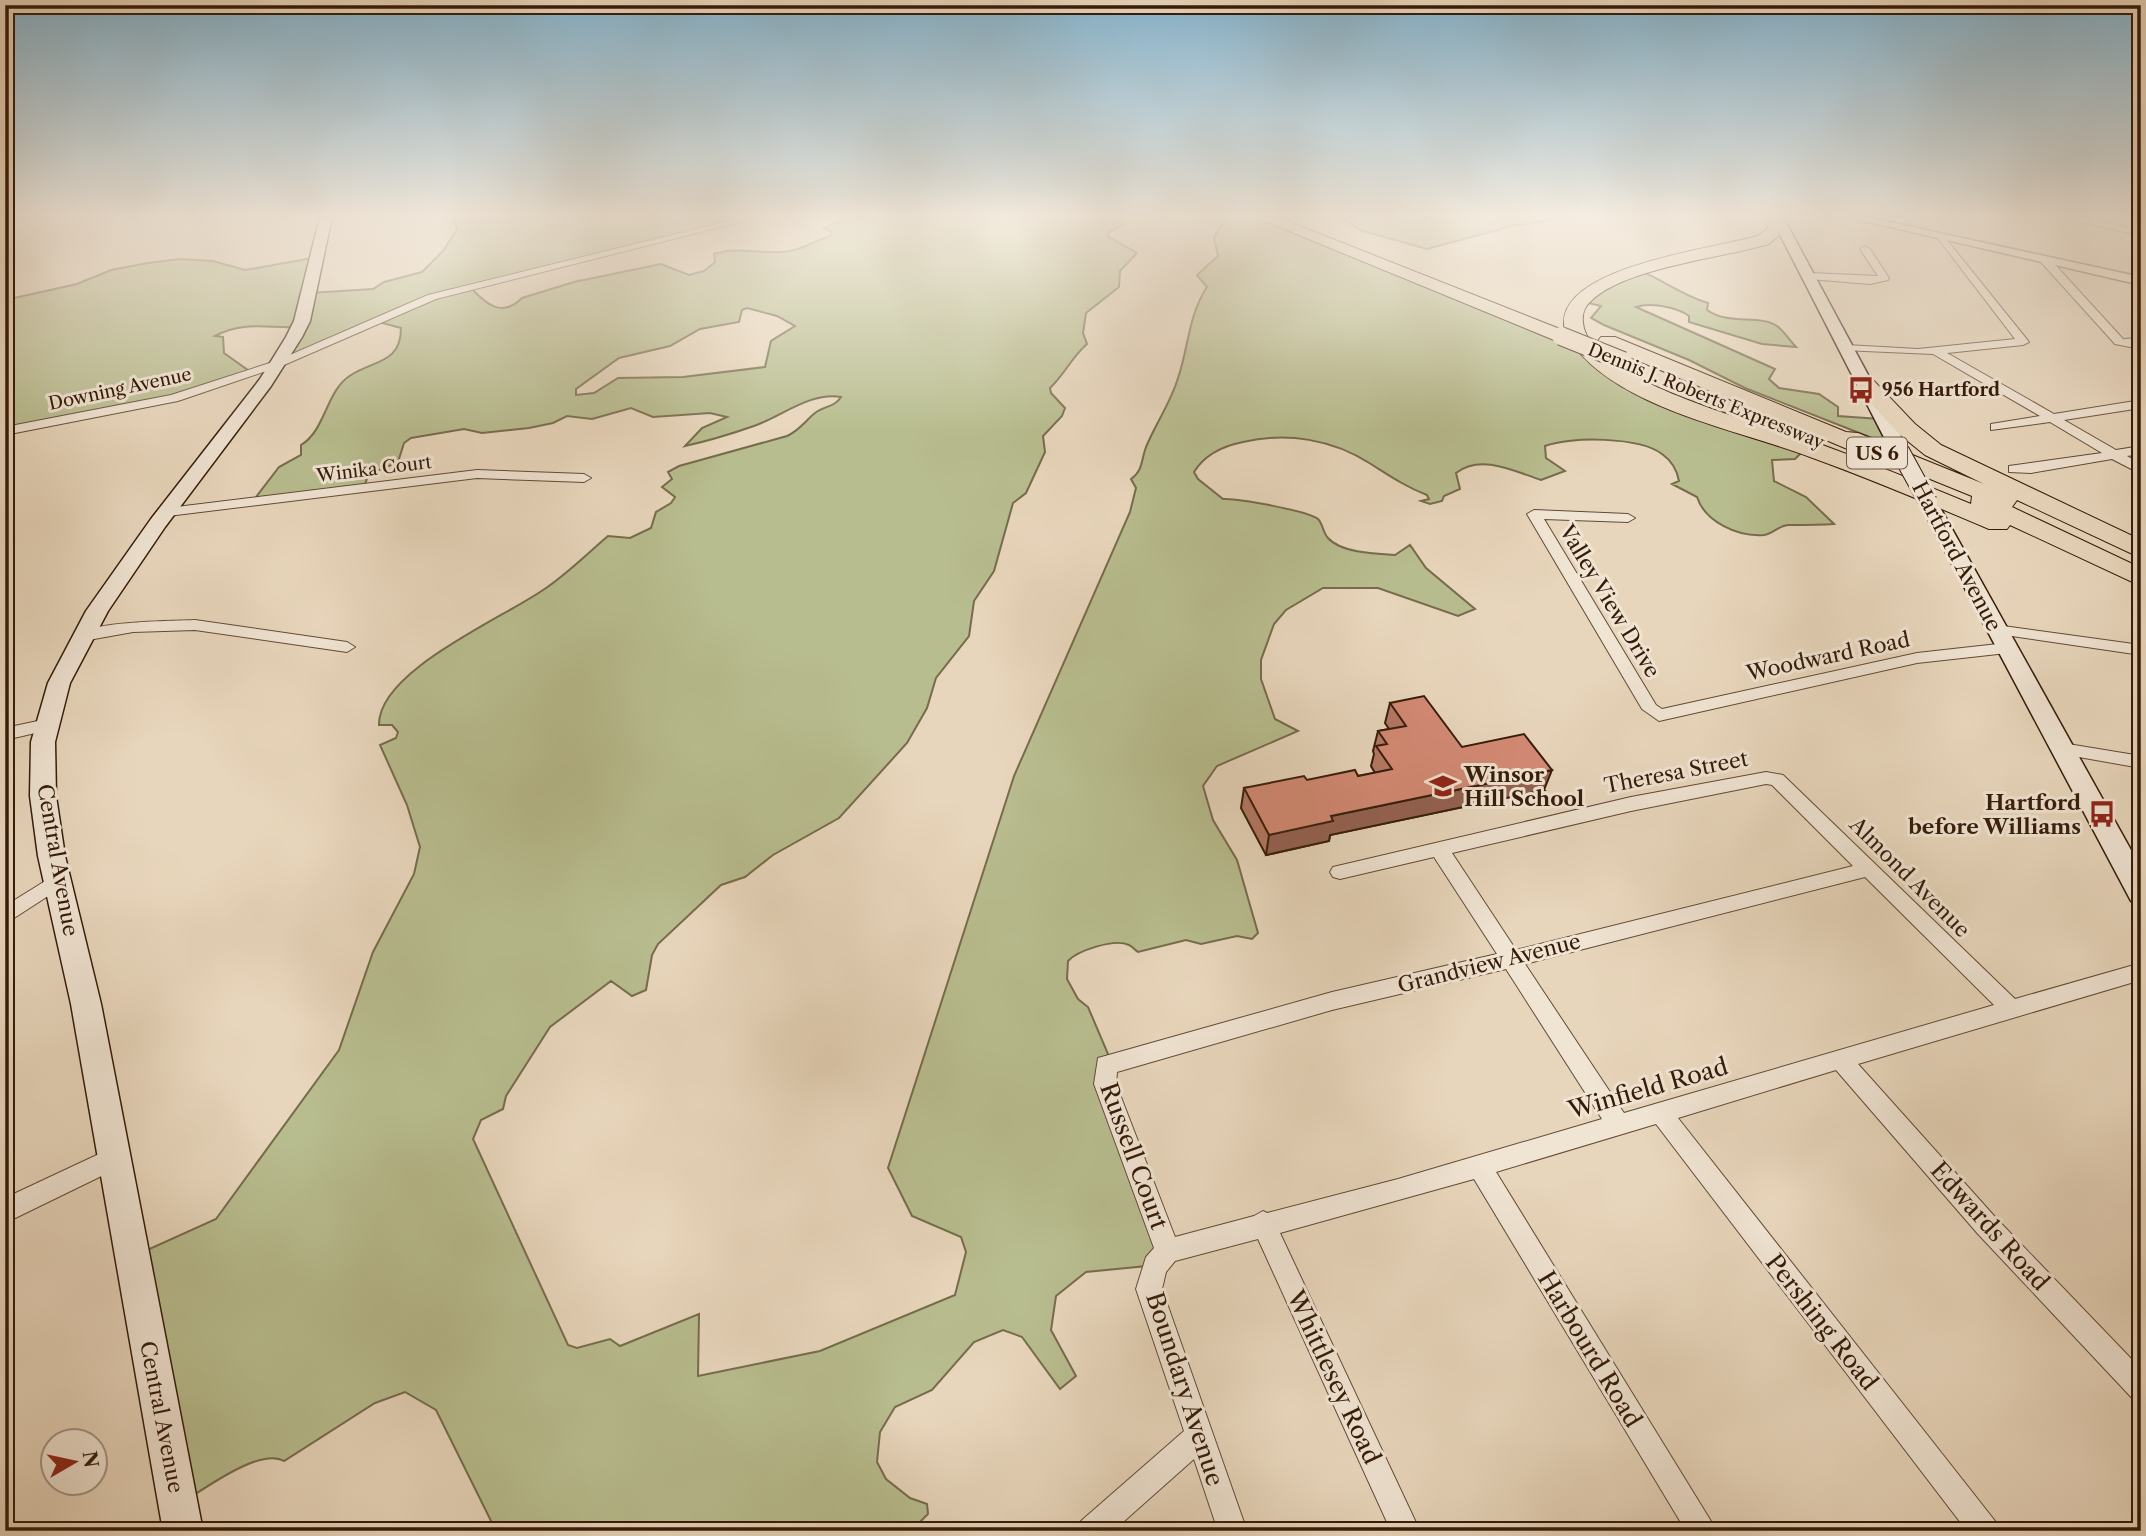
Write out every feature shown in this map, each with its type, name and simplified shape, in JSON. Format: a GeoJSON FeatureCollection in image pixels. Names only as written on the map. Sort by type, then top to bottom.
{"type":"FeatureCollection","features":[{"type":"Feature","properties":{"kind":"highway","name":"Dennis J. Roberts Expressway"},"geometry":{"type":"LineString","coordinates":[[1454,289],[1559,328],[1608,341],[1796,418],[1949,485],[2141,578]]}},
{"type":"Feature","properties":{"kind":"highway","name":"Dennis J. Roberts Expressway"},"geometry":{"type":"LineString","coordinates":[[1468,289],[1559,328],[1623,361],[1818,441],[1997,523],[2141,595]]}},
{"type":"Feature","properties":{"kind":"highway"},"geometry":{"type":"LineString","coordinates":[[1595,289],[1581,299],[1573,313],[1573,324],[1580,341],[1609,369],[1654,394],[1828,455],[1997,523]]}},
{"type":"Feature","properties":{"kind":"highway"},"geometry":{"type":"LineString","coordinates":[[1866,386],[1907,429],[1933,450],[2141,550]]}},
{"type":"Feature","properties":{"kind":"highway"},"geometry":{"type":"LineString","coordinates":[[1796,418],[1942,474],[2141,563]]}},
{"type":"Feature","properties":{"kind":"main road","name":"Central Avenue"},"geometry":{"type":"LineString","coordinates":[[183,1531],[83,987],[58,880],[42,769],[47,724],[64,672],[83,636],[168,512],[280,363],[302,321],[309,289]]}},
{"type":"Feature","properties":{"kind":"main road","name":"Hartford Avenue"},"geometry":{"type":"LineString","coordinates":[[1816,289],[1900,451],[2141,893]]}},
{"type":"Feature","properties":{"kind":"street","name":"Downing Avenue"},"geometry":{"type":"LineString","coordinates":[[5,432],[150,404],[280,363],[432,296],[462,289]]}},
{"type":"Feature","properties":{"kind":"street"},"geometry":{"type":"LineString","coordinates":[[1846,348],[1936,351],[2022,342],[1981,289]]}},
{"type":"Feature","properties":{"kind":"street"},"geometry":{"type":"LineString","coordinates":[[2071,289],[2119,342],[2130,344],[2141,341]]}},
{"type":"Feature","properties":{"kind":"street"},"geometry":{"type":"LineString","coordinates":[[1936,351],[2141,470]]}},
{"type":"Feature","properties":{"kind":"street"},"geometry":{"type":"LineString","coordinates":[[1995,427],[2141,404]]}},
{"type":"Feature","properties":{"kind":"street"},"geometry":{"type":"LineString","coordinates":[[2014,468],[2031,469],[2141,450]]}},
{"type":"Feature","properties":{"kind":"street","name":"Winika Court"},"geometry":{"type":"LineString","coordinates":[[168,512],[477,474],[584,478]]}},
{"type":"Feature","properties":{"kind":"street","name":"Valley View Drive"},"geometry":{"type":"LineString","coordinates":[[1628,519],[1534,514],[1650,709],[1659,715]]}},
{"type":"Feature","properties":{"kind":"street"},"geometry":{"type":"LineString","coordinates":[[83,636],[133,627],[195,625],[346,647]]}},
{"type":"Feature","properties":{"kind":"street","name":"Woodward Road"},"geometry":{"type":"LineString","coordinates":[[1659,715],[2002,639],[2141,650]]}},
{"type":"Feature","properties":{"kind":"street"},"geometry":{"type":"LineString","coordinates":[[5,734],[47,724]]}},
{"type":"Feature","properties":{"kind":"street"},"geometry":{"type":"LineString","coordinates":[[2062,749],[2141,762]]}},
{"type":"Feature","properties":{"kind":"street","name":"Theresa Street"},"geometry":{"type":"LineString","coordinates":[[1339,872],[1631,804],[1766,778],[1777,779]]}},
{"type":"Feature","properties":{"kind":"street","name":"Almond Avenue"},"geometry":{"type":"LineString","coordinates":[[1777,779],[2011,1009]]}},
{"type":"Feature","properties":{"kind":"street"},"geometry":{"type":"LineString","coordinates":[[1439,849],[1618,1124]]}},
{"type":"Feature","properties":{"kind":"street","name":"Grandview Avenue"},"geometry":{"type":"LineString","coordinates":[[1111,1063],[1332,1001],[1509,960],[1868,869]]}},
{"type":"Feature","properties":{"kind":"street"},"geometry":{"type":"LineString","coordinates":[[5,916],[58,880]]}},
{"type":"Feature","properties":{"kind":"street","name":"Winfield Road"},"geometry":{"type":"LineString","coordinates":[[1168,1251],[1479,1166],[2141,971]]}},
{"type":"Feature","properties":{"kind":"street","name":"Edwards Road"},"geometry":{"type":"LineString","coordinates":[[1841,1060],[1987,1226],[2141,1390]]}},
{"type":"Feature","properties":{"kind":"street","name":"Russell Court"},"geometry":{"type":"LineString","coordinates":[[1111,1063],[1105,1065],[1105,1084],[1168,1251]]}},
{"type":"Feature","properties":{"kind":"street","name":"Pershing Road"},"geometry":{"type":"LineString","coordinates":[[1660,1112],[1985,1531]]}},
{"type":"Feature","properties":{"kind":"street"},"geometry":{"type":"LineString","coordinates":[[5,1211],[114,1158]]}},
{"type":"Feature","properties":{"kind":"street","name":"Harbourd Road"},"geometry":{"type":"LineString","coordinates":[[1479,1166],[1703,1531]]}},
{"type":"Feature","properties":{"kind":"street","name":"Whittlesey Road"},"geometry":{"type":"LineString","coordinates":[[1263,1223],[1406,1531]]}},
{"type":"Feature","properties":{"kind":"street","name":"Boundary Avenue"},"geometry":{"type":"LineString","coordinates":[[1168,1251],[1154,1266],[1149,1289],[1198,1437],[1233,1531]]}},
{"type":"Feature","properties":{"kind":"street"},"geometry":{"type":"LineString","coordinates":[[1091,1531],[1198,1437]]}},
{"type":"Feature","properties":{"kind":"green space"},"geometry":{"type":"Polygon","coordinates":[[[56,289],[311,289],[310,293],[373,289],[473,289],[483,300],[501,308],[552,289],[1117,289],[1086,313],[1083,333],[1087,344],[1050,388],[1051,393],[1065,408],[1062,416],[1043,436],[1045,452],[1026,493],[1013,503],[994,571],[974,601],[969,636],[936,678],[927,708],[907,743],[839,818],[773,855],[745,877],[721,885],[658,944],[652,955],[646,990],[632,996],[611,981],[550,1027],[506,1096],[503,1109],[481,1120],[473,1139],[568,1345],[577,1348],[610,1339],[620,1346],[699,1314],[698,1376],[820,1351],[955,1295],[966,1252],[961,1237],[912,1216],[888,1168],[1014,776],[1130,512],[1136,488],[1131,479],[1140,469],[1146,447],[1175,387],[1192,320],[1206,289],[1439,289],[1577,344],[1604,369],[1805,449],[1795,459],[1772,460],[1774,481],[1806,497],[1834,524],[1785,525],[1764,535],[1733,530],[1707,514],[1697,497],[1672,484],[1679,481],[1674,466],[1666,457],[1652,448],[1622,441],[1571,441],[1545,446],[1546,458],[1565,471],[1541,480],[1487,464],[1466,467],[1456,473],[1460,489],[1444,496],[1442,501],[1430,504],[1421,501],[1429,499],[1427,495],[1356,455],[1325,443],[1293,438],[1260,439],[1222,449],[1203,460],[1194,472],[1198,479],[1223,499],[1272,506],[1312,516],[1320,521],[1325,534],[1334,543],[1360,552],[1395,555],[1410,545],[1426,568],[1475,609],[1458,616],[1378,588],[1323,588],[1286,610],[1274,624],[1261,660],[1261,679],[1275,719],[1298,731],[1217,766],[1203,786],[1213,820],[1237,860],[1258,933],[1252,939],[1237,936],[1201,944],[1186,940],[1138,952],[1122,943],[1105,944],[1068,961],[1067,979],[1078,999],[1088,1007],[1111,1061],[1105,1075],[1171,1252],[1157,1265],[1086,1272],[1056,1296],[1051,1330],[1076,1376],[1060,1389],[1022,1337],[1003,1330],[974,1342],[932,1390],[895,1407],[880,1432],[877,1462],[886,1479],[910,1498],[927,1504],[928,1514],[911,1531],[496,1531],[436,1410],[405,1392],[375,1403],[284,1461],[274,1458],[247,1464],[184,1501],[136,1255],[216,1219],[339,1050],[373,952],[414,874],[420,847],[407,805],[380,745],[396,738],[398,732],[392,725],[379,725],[384,705],[399,684],[421,665],[546,588],[608,536],[630,538],[651,528],[656,512],[671,503],[675,497],[662,487],[672,479],[668,472],[679,466],[787,436],[815,413],[836,403],[841,397],[830,396],[808,401],[754,426],[685,446],[702,428],[727,417],[710,413],[653,417],[631,408],[592,419],[567,416],[553,423],[529,428],[482,433],[464,429],[411,438],[404,443],[398,462],[368,475],[364,488],[253,501],[279,467],[301,455],[301,445],[316,430],[336,390],[343,382],[351,375],[392,354],[397,348],[401,328],[379,322],[283,361],[300,327],[257,326],[236,328],[215,336],[223,337],[224,353],[252,373],[196,392],[5,432],[5,300],[56,289]],[[747,308],[742,310],[739,322],[700,329],[670,346],[619,358],[576,389],[576,395],[594,393],[618,378],[683,377],[765,367],[771,341],[795,326],[777,316],[747,308]]]}},
{"type":"Feature","properties":{"kind":"green space"},"geometry":{"type":"Polygon","coordinates":[[[1607,289],[1675,289],[1708,303],[1707,310],[1716,315],[1762,321],[1777,326],[1796,347],[1762,344],[1689,322],[1689,316],[1671,308],[1656,305],[1636,307],[1775,369],[1769,379],[1779,388],[1819,394],[1838,407],[1838,416],[1880,419],[1892,440],[1872,438],[1745,388],[1689,360],[1604,325],[1591,318],[1601,306],[1580,301],[1607,289]]]}},
{"type":"Feature","properties":{"kind":"building"},"geometry":{"type":"Polygon","coordinates":[[[1424,696],[1462,747],[1524,734],[1552,770],[1331,816],[1333,821],[1269,835],[1244,788],[1304,776],[1307,780],[1355,770],[1358,776],[1392,769],[1376,746],[1387,744],[1378,731],[1406,726],[1390,703],[1424,696]]]}},
{"type":"Feature","properties":{"kind":"place","name":"956 Hartford"},"geometry":{"type":"Point","coordinates":[1861,390]}},
{"type":"Feature","properties":{"kind":"place","name":"Winsor Hill School"},"geometry":{"type":"Point","coordinates":[1443,786]}},
{"type":"Feature","properties":{"kind":"place","name":"Hartford before Williams"},"geometry":{"type":"Point","coordinates":[2102,814]}}]}
